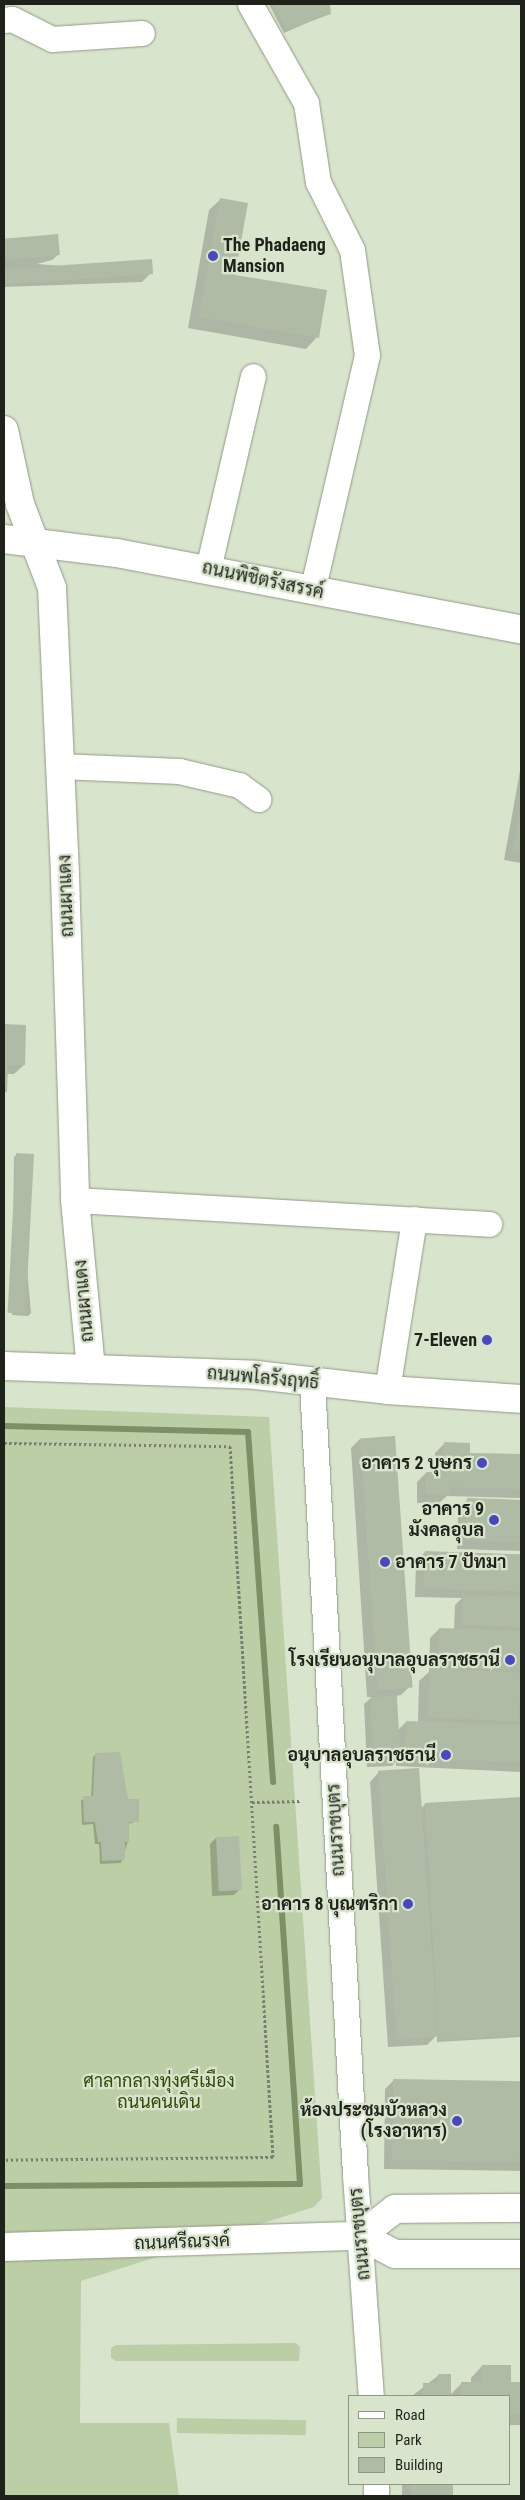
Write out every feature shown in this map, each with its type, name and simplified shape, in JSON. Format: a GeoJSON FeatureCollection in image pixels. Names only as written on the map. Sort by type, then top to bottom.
{"type":"FeatureCollection","features":[{"type":"Feature","properties":{"kind":"street"},"geometry":{"type":"LineString","coordinates":[[250,4],[306,103],[318,182],[352,250],[367,355],[312,591]]}},
{"type":"Feature","properties":{"kind":"street"},"geometry":{"type":"LineString","coordinates":[[4,20],[12,19],[52,39],[142,33]]}},
{"type":"Feature","properties":{"kind":"street"},"geometry":{"type":"LineString","coordinates":[[208,569],[253,376]]}},
{"type":"Feature","properties":{"kind":"street","name":"ถนนผาแดง"},"geometry":{"type":"LineString","coordinates":[[4,430],[20,504],[52,588],[75,1200],[91,1369]]}},
{"type":"Feature","properties":{"kind":"street","name":"ถนนพิชิตรังสรรค์"},"geometry":{"type":"LineString","coordinates":[[4,539],[106,551],[521,629]]}},
{"type":"Feature","properties":{"kind":"street"},"geometry":{"type":"LineString","coordinates":[[59,766],[179,771],[239,785],[258,799]]}},
{"type":"Feature","properties":{"kind":"street"},"geometry":{"type":"LineString","coordinates":[[75,1200],[488,1224]]}},
{"type":"Feature","properties":{"kind":"street"},"geometry":{"type":"LineString","coordinates":[[387,1390],[414,1219]]}},
{"type":"Feature","properties":{"kind":"street","name":"ถนนพโลรังฤทธิ์"},"geometry":{"type":"LineString","coordinates":[[4,1366],[256,1375],[312,1383],[387,1390],[521,1399]]}},
{"type":"Feature","properties":{"kind":"street","name":"ถนนราชบุตร"},"geometry":{"type":"LineString","coordinates":[[312,1383],[360,2236],[371,2395]]}},
{"type":"Feature","properties":{"kind":"street"},"geometry":{"type":"LineString","coordinates":[[360,2236],[395,2209],[521,2208]]}},
{"type":"Feature","properties":{"kind":"street","name":"ถนนศรีณรงค์"},"geometry":{"type":"LineString","coordinates":[[4,2247],[360,2236],[394,2254],[521,2254]]}},
{"type":"Feature","properties":{"kind":"path"},"geometry":{"type":"LineString","coordinates":[[4,1443],[230,1446],[273,2157],[4,2160]]}},
{"type":"Feature","properties":{"kind":"path"},"geometry":{"type":"LineString","coordinates":[[252,1802],[301,1801]]}},
{"type":"Feature","properties":{"kind":"green space","name":"ศาลากลางทุ่งศรีเมือง ถนนคนเดิน"},"geometry":{"type":"Polygon","coordinates":[[[4,1407],[269,1417],[322,2198],[314,2207],[81,2281],[80,2423],[169,2423],[179,2496],[4,2496],[4,1407]]]}},
{"type":"Feature","properties":{"kind":"green space"},"geometry":{"type":"Polygon","coordinates":[[[296,2343],[300,2347],[299,2361],[116,2361],[111,2358],[111,2348],[116,2345],[296,2343]]]}},
{"type":"Feature","properties":{"kind":"green space"},"geometry":{"type":"Polygon","coordinates":[[[177,2418],[306,2420],[306,2435],[177,2433],[177,2418]]]}},
{"type":"Feature","properties":{"kind":"building"},"geometry":{"type":"Polygon","coordinates":[[[273,4],[330,4],[331,14],[287,30],[273,4]]]}},
{"type":"Feature","properties":{"kind":"building"},"geometry":{"type":"Polygon","coordinates":[[[220,198],[248,203],[235,275],[327,290],[319,338],[199,317],[220,198]]]}},
{"type":"Feature","properties":{"kind":"building"},"geometry":{"type":"Polygon","coordinates":[[[58,234],[60,255],[6,260],[4,239],[58,234]]]}},
{"type":"Feature","properties":{"kind":"building"},"geometry":{"type":"Polygon","coordinates":[[[152,259],[153,274],[5,284],[4,269],[152,259]]]}},
{"type":"Feature","properties":{"kind":"building"},"geometry":{"type":"Polygon","coordinates":[[[521,808],[521,852],[513,851],[521,808]]]}},
{"type":"Feature","properties":{"kind":"building"},"geometry":{"type":"Polygon","coordinates":[[[4,1024],[26,1025],[25,1065],[8,1065],[7,1092],[4,1092],[4,1024]]]}},
{"type":"Feature","properties":{"kind":"building"},"geometry":{"type":"Polygon","coordinates":[[[16,1153],[34,1154],[26,1314],[8,1313],[16,1153]]]}},
{"type":"Feature","properties":{"kind":"building","name":"อาคาร 7 ปัทมา"},"geometry":{"type":"Polygon","coordinates":[[[395,1436],[413,1687],[378,1690],[360,1438],[395,1436]]]}},
{"type":"Feature","properties":{"kind":"building","name":"อาคาร 2 บุษกร"},"geometry":{"type":"Polygon","coordinates":[[[444,1442],[470,1443],[470,1453],[521,1454],[521,1489],[450,1487],[450,1495],[425,1494],[426,1472],[443,1472],[444,1442]]]}},
{"type":"Feature","properties":{"kind":"building","name":"อาคาร 9 มังคลอุบล"},"geometry":{"type":"Polygon","coordinates":[[[467,1498],[521,1500],[520,1542],[466,1540],[467,1498]]]}},
{"type":"Feature","properties":{"kind":"building"},"geometry":{"type":"Polygon","coordinates":[[[425,1551],[521,1554],[520,1591],[424,1588],[425,1551]]]}},
{"type":"Feature","properties":{"kind":"building"},"geometry":{"type":"Polygon","coordinates":[[[463,1595],[521,1597],[520,1627],[462,1625],[463,1595]]]}},
{"type":"Feature","properties":{"kind":"building"},"geometry":{"type":"Polygon","coordinates":[[[439,1628],[521,1631],[520,1670],[438,1667],[439,1628]]]}},
{"type":"Feature","properties":{"kind":"building"},"geometry":{"type":"Polygon","coordinates":[[[430,1668],[521,1673],[518,1722],[427,1717],[430,1668]]]}},
{"type":"Feature","properties":{"kind":"building"},"geometry":{"type":"Polygon","coordinates":[[[397,1696],[400,1760],[373,1761],[370,1697],[397,1696]]]}},
{"type":"Feature","properties":{"kind":"building"},"geometry":{"type":"Polygon","coordinates":[[[406,1721],[521,1725],[520,1762],[405,1758],[406,1721]]]}},
{"type":"Feature","properties":{"kind":"building"},"geometry":{"type":"Polygon","coordinates":[[[120,1752],[128,1799],[139,1799],[139,1822],[129,1822],[129,1842],[125,1842],[125,1860],[102,1861],[101,1842],[98,1842],[95,1822],[84,1822],[83,1796],[93,1796],[95,1753],[120,1752]]]}},
{"type":"Feature","properties":{"kind":"building","name":"อาคาร 8 บุณฑริกา"},"geometry":{"type":"Polygon","coordinates":[[[419,1768],[438,2036],[397,2039],[378,1771],[419,1768]]]}},
{"type":"Feature","properties":{"kind":"building"},"geometry":{"type":"Polygon","coordinates":[[[521,1797],[521,2035],[439,2040],[425,1803],[521,1797]]]}},
{"type":"Feature","properties":{"kind":"building"},"geometry":{"type":"Polygon","coordinates":[[[239,1836],[242,1890],[219,1891],[216,1837],[239,1836]]]}},
{"type":"Feature","properties":{"kind":"building","name":"ห้องประชุมบัวหลวง (โรงอาหาร)"},"geometry":{"type":"Polygon","coordinates":[[[393,2079],[521,2081],[520,2162],[392,2160],[393,2079]]]}},
{"type":"Feature","properties":{"kind":"building"},"geometry":{"type":"Polygon","coordinates":[[[482,2365],[511,2365],[511,2382],[521,2382],[521,2414],[510,2414],[510,2395],[461,2395],[461,2382],[482,2382],[482,2365]]]}},
{"type":"Feature","properties":{"kind":"building"},"geometry":{"type":"Polygon","coordinates":[[[438,2374],[451,2374],[451,2395],[423,2395],[423,2383],[438,2383],[438,2374]]]}},
{"type":"Feature","properties":{"kind":"building"},"geometry":{"type":"Polygon","coordinates":[[[411,2485],[453,2485],[453,2496],[411,2496],[411,2485]]]}},
{"type":"Feature","properties":{"kind":"waterway"},"geometry":{"type":"LineString","coordinates":[[4,1426],[248,1432],[273,1782]]}},
{"type":"Feature","properties":{"kind":"waterway"},"geometry":{"type":"LineString","coordinates":[[4,2186],[300,2184],[276,1827]]}},
{"type":"Feature","properties":{"kind":"place","name":"The Phadaeng Mansion"},"geometry":{"type":"Point","coordinates":[213,256]}},
{"type":"Feature","properties":{"kind":"place","name":"7-Eleven"},"geometry":{"type":"Point","coordinates":[487,1340]}},
{"type":"Feature","properties":{"kind":"place","name":"อาคาร 2 บุษกร"},"geometry":{"type":"Point","coordinates":[482,1463]}},
{"type":"Feature","properties":{"kind":"place","name":"อาคาร 9 มังคลอุบล"},"geometry":{"type":"Point","coordinates":[494,1520]}},
{"type":"Feature","properties":{"kind":"place","name":"อาคาร 7 ปัทมา"},"geometry":{"type":"Point","coordinates":[385,1562]}},
{"type":"Feature","properties":{"kind":"place","name":"โรงเรียนอนุบาลอุบลราชธานี"},"geometry":{"type":"Point","coordinates":[510,1660]}},
{"type":"Feature","properties":{"kind":"place","name":"อนุบาลอุบลราชธานี"},"geometry":{"type":"Point","coordinates":[446,1755]}},
{"type":"Feature","properties":{"kind":"place","name":"อาคาร 8 บุณฑริกา"},"geometry":{"type":"Point","coordinates":[408,1904]}},
{"type":"Feature","properties":{"kind":"place","name":"ห้องประชุมบัวหลวง (โรงอาหาร)"},"geometry":{"type":"Point","coordinates":[457,2121]}}]}
